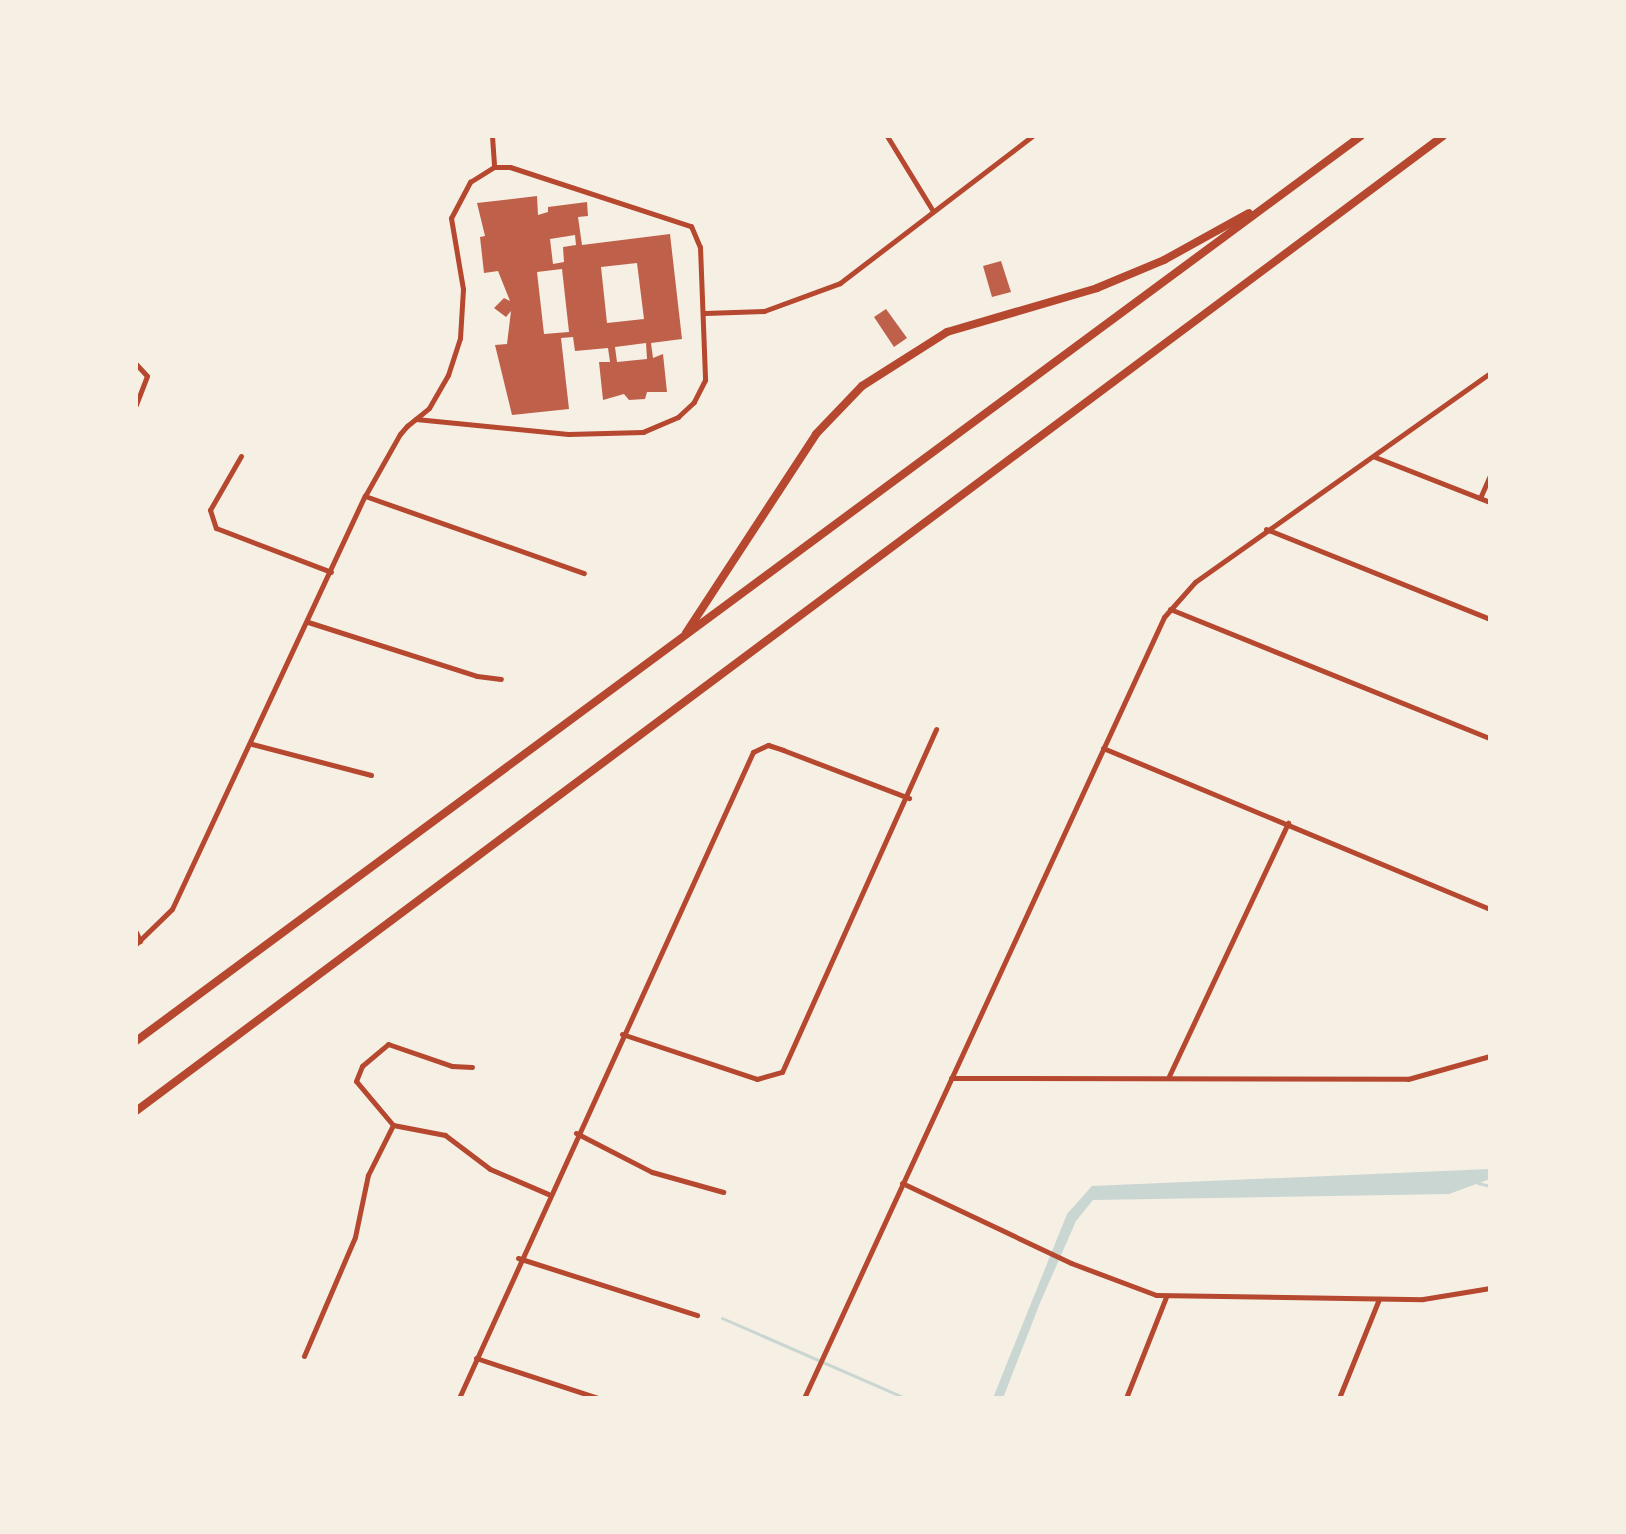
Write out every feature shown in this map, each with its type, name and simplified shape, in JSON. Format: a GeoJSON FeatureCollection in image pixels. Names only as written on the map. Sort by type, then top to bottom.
{"type":"FeatureCollection","features":[{"type":"Feature","properties":{"kind":"highway"},"geometry":{"type":"LineString","coordinates":[[136,1041],[1361,136]]}},
{"type":"Feature","properties":{"kind":"highway"},"geometry":{"type":"LineString","coordinates":[[136,1111],[1443,136]]}},
{"type":"Feature","properties":{"kind":"highway"},"geometry":{"type":"LineString","coordinates":[[683,638],[816,434],[862,386],[947,332],[1110,282],[1164,260],[1278,198]]}},
{"type":"Feature","properties":{"kind":"street"},"geometry":{"type":"LineString","coordinates":[[492,136],[494,167]]}},
{"type":"Feature","properties":{"kind":"street"},"geometry":{"type":"LineString","coordinates":[[887,136],[933,211]]}},
{"type":"Feature","properties":{"kind":"street"},"geometry":{"type":"LineString","coordinates":[[705,313],[764,311],[840,283],[1032,136]]}},
{"type":"Feature","properties":{"kind":"street"},"geometry":{"type":"LineString","coordinates":[[138,942],[172,909],[252,744],[365,496],[400,434],[440,392],[460,338],[463,289],[451,218],[470,182],[494,167],[685,220],[700,245],[705,313],[705,380],[694,402],[665,424],[643,432],[568,434],[416,419]]}},
{"type":"Feature","properties":{"kind":"street"},"geometry":{"type":"LineString","coordinates":[[136,364],[147,376],[136,405]]}},
{"type":"Feature","properties":{"kind":"street"},"geometry":{"type":"LineString","coordinates":[[804,1398],[1170,609],[1195,582],[1266,529],[1375,457],[1490,373]]}},
{"type":"Feature","properties":{"kind":"street"},"geometry":{"type":"LineString","coordinates":[[241,456],[210,510],[216,528],[331,572]]}},
{"type":"Feature","properties":{"kind":"street"},"geometry":{"type":"LineString","coordinates":[[1375,457],[1490,502]]}},
{"type":"Feature","properties":{"kind":"street"},"geometry":{"type":"LineString","coordinates":[[1480,498],[1490,476]]}},
{"type":"Feature","properties":{"kind":"street"},"geometry":{"type":"LineString","coordinates":[[365,496],[584,573]]}},
{"type":"Feature","properties":{"kind":"street"},"geometry":{"type":"LineString","coordinates":[[1266,529],[1490,619]]}},
{"type":"Feature","properties":{"kind":"street"},"geometry":{"type":"LineString","coordinates":[[1170,609],[1490,738]]}},
{"type":"Feature","properties":{"kind":"street"},"geometry":{"type":"LineString","coordinates":[[308,622],[477,676],[501,679]]}},
{"type":"Feature","properties":{"kind":"street"},"geometry":{"type":"LineString","coordinates":[[622,1034],[757,1079],[782,1072],[909,798],[936,729]]}},
{"type":"Feature","properties":{"kind":"street"},"geometry":{"type":"LineString","coordinates":[[252,744],[371,775]]}},
{"type":"Feature","properties":{"kind":"street"},"geometry":{"type":"LineString","coordinates":[[459,1398],[518,1258],[748,760],[759,747],[831,766],[909,798]]}},
{"type":"Feature","properties":{"kind":"street"},"geometry":{"type":"LineString","coordinates":[[1103,748],[1490,909]]}},
{"type":"Feature","properties":{"kind":"street"},"geometry":{"type":"LineString","coordinates":[[1169,1076],[1288,823]]}},
{"type":"Feature","properties":{"kind":"street"},"geometry":{"type":"LineString","coordinates":[[136,932],[138,942]]}},
{"type":"Feature","properties":{"kind":"street"},"geometry":{"type":"LineString","coordinates":[[472,1067],[388,1044],[362,1066],[356,1081],[393,1125],[445,1135],[490,1169],[548,1194]]}},
{"type":"Feature","properties":{"kind":"street"},"geometry":{"type":"LineString","coordinates":[[950,1078],[1169,1076],[1408,1079],[1490,1056]]}},
{"type":"Feature","properties":{"kind":"street"},"geometry":{"type":"LineString","coordinates":[[304,1356],[355,1237],[368,1175],[393,1125]]}},
{"type":"Feature","properties":{"kind":"street"},"geometry":{"type":"LineString","coordinates":[[576,1133],[652,1172],[723,1192]]}},
{"type":"Feature","properties":{"kind":"street"},"geometry":{"type":"LineString","coordinates":[[902,1183],[1071,1263],[1166,1297],[1423,1299],[1490,1288]]}},
{"type":"Feature","properties":{"kind":"street"},"geometry":{"type":"LineString","coordinates":[[518,1258],[697,1315]]}},
{"type":"Feature","properties":{"kind":"street"},"geometry":{"type":"LineString","coordinates":[[1126,1398],[1166,1297]]}},
{"type":"Feature","properties":{"kind":"street"},"geometry":{"type":"LineString","coordinates":[[1339,1398],[1379,1299]]}},
{"type":"Feature","properties":{"kind":"street"},"geometry":{"type":"LineString","coordinates":[[476,1358],[598,1398]]}},
{"type":"Feature","properties":{"kind":"shaded area"},"geometry":{"type":"Polygon","coordinates":[[[1490,1169],[1490,1179],[1449,1194],[1093,1200],[1076,1221],[1003,1398],[993,1398],[1067,1214],[1092,1186],[1490,1169]]]}},
{"type":"Feature","properties":{"kind":"building"},"geometry":{"type":"Polygon","coordinates":[[[537,196],[538,215],[548,212],[548,207],[587,202],[588,216],[578,217],[582,245],[670,234],[682,339],[651,343],[653,358],[663,354],[667,392],[647,392],[645,399],[629,400],[624,394],[603,400],[599,362],[610,362],[608,348],[575,351],[573,337],[561,338],[569,409],[512,415],[495,345],[507,344],[511,311],[506,317],[494,308],[504,298],[510,301],[498,271],[484,273],[480,237],[485,236],[477,203],[537,196]],[[575,235],[550,239],[553,264],[564,262],[563,247],[576,245],[575,235]],[[637,263],[601,267],[607,323],[644,319],[637,263]],[[562,269],[537,272],[544,334],[569,332],[562,269]],[[646,343],[615,347],[617,362],[647,359],[646,343]]]}},
{"type":"Feature","properties":{"kind":"building"},"geometry":{"type":"Polygon","coordinates":[[[1001,261],[1011,292],[992,297],[983,266],[1001,261]]]}},
{"type":"Feature","properties":{"kind":"building"},"geometry":{"type":"Polygon","coordinates":[[[886,309],[907,338],[894,347],[874,317],[886,309]]]}},
{"type":"Feature","properties":{"kind":"waterway"},"geometry":{"type":"LineString","coordinates":[[1478,1183],[1490,1186]]}},
{"type":"Feature","properties":{"kind":"waterway"},"geometry":{"type":"LineString","coordinates":[[722,1318],[905,1398]]}}]}
